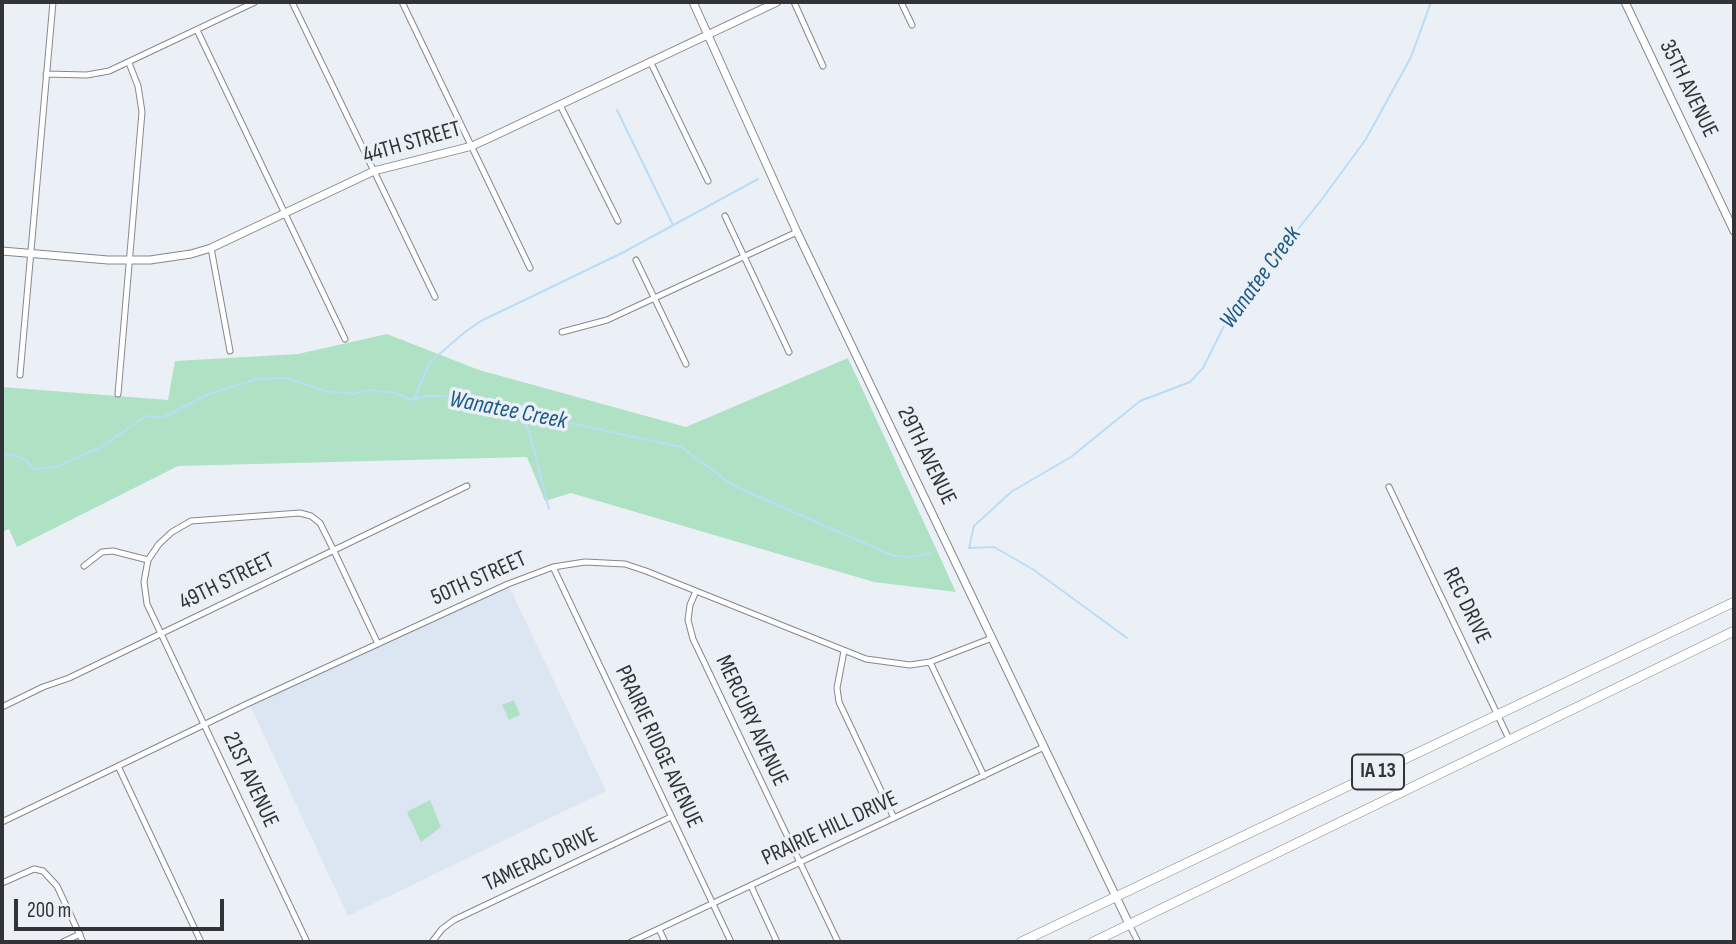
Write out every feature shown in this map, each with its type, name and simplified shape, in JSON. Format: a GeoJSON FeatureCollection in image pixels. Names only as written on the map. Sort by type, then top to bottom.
{"type":"FeatureCollection","features":[{"type":"Feature","properties":{"kind":"highway","name":"IA 13"},"geometry":{"type":"LineString","coordinates":[[1021,942],[1734,602]]}},
{"type":"Feature","properties":{"kind":"highway","name":"IA 13"},"geometry":{"type":"LineString","coordinates":[[1093,942],[1734,631]]}},
{"type":"Feature","properties":{"kind":"street"},"geometry":{"type":"LineString","coordinates":[[20,375],[53,2]]}},
{"type":"Feature","properties":{"kind":"street"},"geometry":{"type":"LineString","coordinates":[[46,74],[87,75],[109,71],[255,2]]}},
{"type":"Feature","properties":{"kind":"street"},"geometry":{"type":"LineString","coordinates":[[292,2],[435,297]]}},
{"type":"Feature","properties":{"kind":"street"},"geometry":{"type":"LineString","coordinates":[[402,2],[530,268]]}},
{"type":"Feature","properties":{"kind":"street","name":"29TH AVENUE"},"geometry":{"type":"LineString","coordinates":[[692,2],[797,232],[1129,924]]}},
{"type":"Feature","properties":{"kind":"street","name":"44TH STREET"},"geometry":{"type":"LineString","coordinates":[[2,251],[130,261],[170,258],[211,248],[374,171],[472,146],[777,2]]}},
{"type":"Feature","properties":{"kind":"street"},"geometry":{"type":"LineString","coordinates":[[794,2],[823,66]]}},
{"type":"Feature","properties":{"kind":"street"},"geometry":{"type":"LineString","coordinates":[[901,2],[912,24]]}},
{"type":"Feature","properties":{"kind":"street","name":"35TH AVENUE"},"geometry":{"type":"LineString","coordinates":[[1625,2],[1734,231]]}},
{"type":"Feature","properties":{"kind":"street"},"geometry":{"type":"LineString","coordinates":[[197,30],[345,339]]}},
{"type":"Feature","properties":{"kind":"street"},"geometry":{"type":"LineString","coordinates":[[650,61],[708,181]]}},
{"type":"Feature","properties":{"kind":"street"},"geometry":{"type":"LineString","coordinates":[[118,394],[142,112],[138,86],[129,63]]}},
{"type":"Feature","properties":{"kind":"street"},"geometry":{"type":"LineString","coordinates":[[560,105],[618,221]]}},
{"type":"Feature","properties":{"kind":"street"},"geometry":{"type":"LineString","coordinates":[[725,216],[789,352]]}},
{"type":"Feature","properties":{"kind":"street"},"geometry":{"type":"LineString","coordinates":[[562,332],[607,320],[655,300],[797,232]]}},
{"type":"Feature","properties":{"kind":"street"},"geometry":{"type":"LineString","coordinates":[[211,248],[230,351]]}},
{"type":"Feature","properties":{"kind":"street"},"geometry":{"type":"LineString","coordinates":[[636,260],[686,364]]}},
{"type":"Feature","properties":{"kind":"street","name":"49TH STREET"},"geometry":{"type":"LineString","coordinates":[[2,707],[162,634],[467,486]]}},
{"type":"Feature","properties":{"kind":"street","name":"REC DRIVE"},"geometry":{"type":"LineString","coordinates":[[1389,487],[1510,741]]}},
{"type":"Feature","properties":{"kind":"street"},"geometry":{"type":"LineString","coordinates":[[84,566],[102,552],[113,551],[148,560],[172,532],[191,521],[300,513],[311,516],[320,523],[378,644]]}},
{"type":"Feature","properties":{"kind":"street","name":"21ST AVENUE"},"geometry":{"type":"LineString","coordinates":[[148,560],[144,582],[147,604],[307,942]]}},
{"type":"Feature","properties":{"kind":"street","name":"50TH STREET"},"geometry":{"type":"LineString","coordinates":[[2,821],[378,644],[554,567],[585,562],[625,564],[866,659],[910,665],[930,662],[992,638]]}},
{"type":"Feature","properties":{"kind":"street","name":"PRAIRIE RIDGE AVENUE"},"geometry":{"type":"LineString","coordinates":[[554,567],[731,942]]}},
{"type":"Feature","properties":{"kind":"street","name":"MERCURY AVENUE"},"geometry":{"type":"LineString","coordinates":[[696,591],[688,620],[693,639],[838,942]]}},
{"type":"Feature","properties":{"kind":"street"},"geometry":{"type":"LineString","coordinates":[[844,651],[836,688],[839,702],[894,818]]}},
{"type":"Feature","properties":{"kind":"street"},"geometry":{"type":"LineString","coordinates":[[930,662],[984,776]]}},
{"type":"Feature","properties":{"kind":"street","name":"PRAIRIE HILL DRIVE"},"geometry":{"type":"LineString","coordinates":[[631,942],[1044,747]]}},
{"type":"Feature","properties":{"kind":"street"},"geometry":{"type":"LineString","coordinates":[[118,766],[201,942]]}},
{"type":"Feature","properties":{"kind":"street","name":"TAMERAC DRIVE"},"geometry":{"type":"LineString","coordinates":[[432,942],[442,929],[454,920],[671,817]]}},
{"type":"Feature","properties":{"kind":"street"},"geometry":{"type":"LineString","coordinates":[[2,883],[34,869],[43,871],[57,886],[83,942]]}},
{"type":"Feature","properties":{"kind":"street"},"geometry":{"type":"LineString","coordinates":[[751,886],[778,942]]}},
{"type":"Feature","properties":{"kind":"street"},"geometry":{"type":"LineString","coordinates":[[1129,924],[1138,942]]}},
{"type":"Feature","properties":{"kind":"street"},"geometry":{"type":"LineString","coordinates":[[659,929],[665,942]]}},
{"type":"Feature","properties":{"kind":"street"},"geometry":{"type":"LineString","coordinates":[[63,942],[80,934]]}},
{"type":"Feature","properties":{"kind":"shaded area"},"geometry":{"type":"Polygon","coordinates":[[[508,584],[606,791],[348,916],[249,703],[508,584]]]}},
{"type":"Feature","properties":{"kind":"green space"},"geometry":{"type":"Polygon","coordinates":[[[387,334],[479,370],[686,427],[848,358],[956,592],[874,582],[571,493],[545,501],[527,457],[178,466],[17,547],[9,529],[2,532],[2,387],[168,400],[175,361],[298,354],[387,334]]]}},
{"type":"Feature","properties":{"kind":"green space"},"geometry":{"type":"Polygon","coordinates":[[[514,700],[520,715],[509,720],[502,705],[514,700]]]}},
{"type":"Feature","properties":{"kind":"green space"},"geometry":{"type":"Polygon","coordinates":[[[430,800],[441,827],[421,842],[407,812],[430,800]]]}},
{"type":"Feature","properties":{"kind":"waterway","name":"Wanatee Creek"},"geometry":{"type":"LineString","coordinates":[[1127,638],[1034,570],[994,547],[969,548],[974,526],[1011,492],[1071,457],[1140,401],[1190,382],[1203,368],[1230,314],[1366,139],[1411,57],[1431,2]]}},
{"type":"Feature","properties":{"kind":"waterway"},"geometry":{"type":"LineString","coordinates":[[617,110],[673,225]]}},
{"type":"Feature","properties":{"kind":"waterway"},"geometry":{"type":"LineString","coordinates":[[414,399],[430,362],[481,321],[622,253],[758,179]]}},
{"type":"Feature","properties":{"kind":"waterway","name":"Wanatee Creek"},"geometry":{"type":"LineString","coordinates":[[2,454],[26,460],[33,469],[56,467],[101,447],[146,416],[162,418],[209,394],[257,379],[287,378],[325,391],[354,394],[369,390],[395,393],[412,400],[426,396],[444,396],[681,447],[734,486],[894,556],[910,557],[932,553]]}},
{"type":"Feature","properties":{"kind":"waterway"},"geometry":{"type":"LineString","coordinates":[[519,414],[529,431],[549,509]]}}]}
